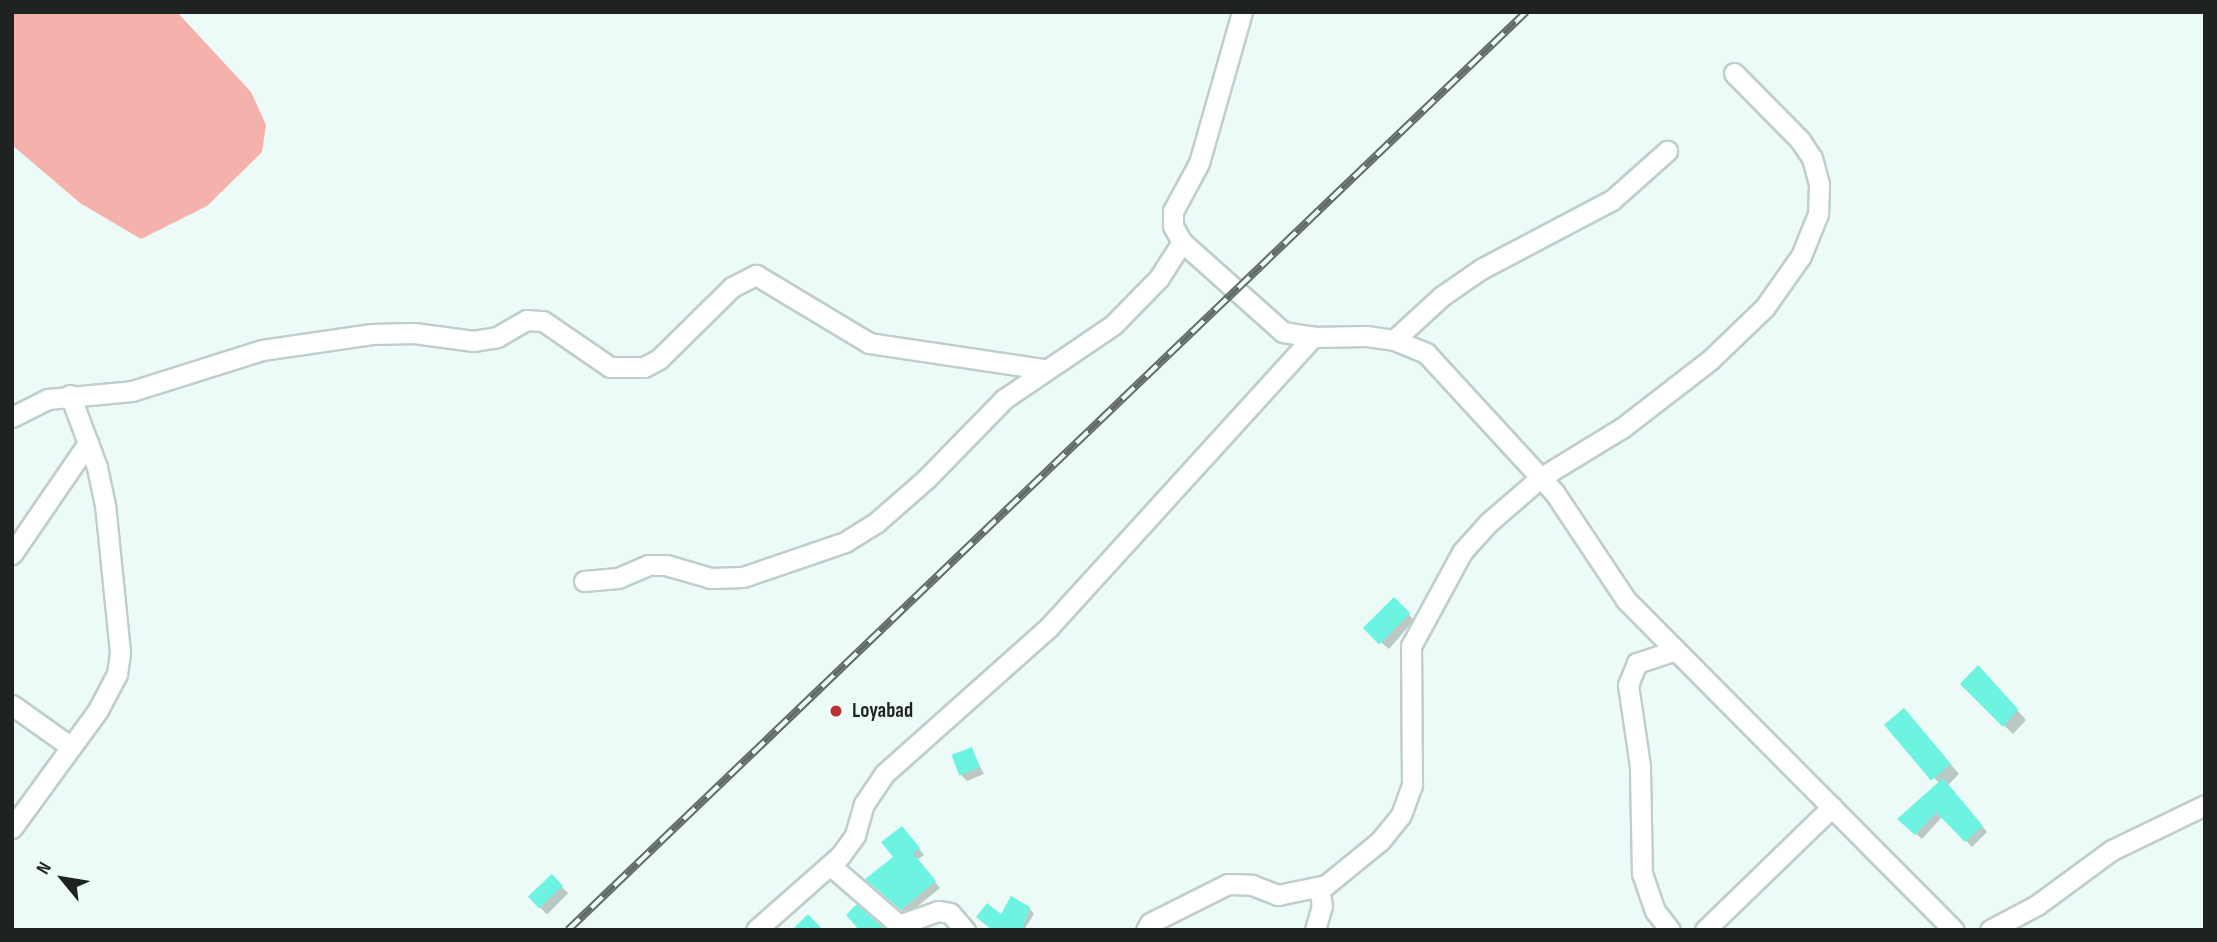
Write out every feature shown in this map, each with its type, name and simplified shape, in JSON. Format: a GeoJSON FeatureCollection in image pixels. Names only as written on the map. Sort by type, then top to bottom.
{"type":"FeatureCollection","features":[{"type":"Feature","properties":{"kind":"street"},"geometry":{"type":"LineString","coordinates":[[1242,12],[1199,163],[1172,211],[1172,226],[1182,242],[1283,332],[1313,337],[1394,340],[1426,353],[1452,378],[1554,492],[1608,568],[1626,600],[1954,930]]}},
{"type":"Feature","properties":{"kind":"street"},"geometry":{"type":"LineString","coordinates":[[1148,926],[1175,910],[1236,882],[1278,895],[1319,887],[1356,865],[1401,815],[1413,770],[1408,662],[1419,626],[1474,537],[1540,478],[1622,428],[1710,360],[1765,307],[1801,256],[1818,214],[1819,184],[1812,158],[1800,140],[1734,73]]}},
{"type":"Feature","properties":{"kind":"street"},"geometry":{"type":"LineString","coordinates":[[1394,340],[1442,296],[1481,269],[1612,201],[1667,151]]}},
{"type":"Feature","properties":{"kind":"street"},"geometry":{"type":"LineString","coordinates":[[584,581],[618,578],[648,565],[666,565],[711,578],[743,577],[845,542],[897,505],[1004,399],[1043,369],[1113,325],[1159,278],[1182,242]]}},
{"type":"Feature","properties":{"kind":"street"},"geometry":{"type":"LineString","coordinates":[[12,417],[48,400],[70,395],[132,391],[230,358],[306,342],[400,333],[473,341],[497,337],[527,320],[544,321],[610,367],[644,367],[659,359],[732,287],[756,275],[869,343],[1043,369]]}},
{"type":"Feature","properties":{"kind":"street"},"geometry":{"type":"LineString","coordinates":[[757,930],[831,866],[855,835],[864,804],[884,774],[1048,628],[1313,337]]}},
{"type":"Feature","properties":{"kind":"street"},"geometry":{"type":"LineString","coordinates":[[12,828],[104,698],[117,674],[120,652],[105,505],[88,443],[70,395]]}},
{"type":"Feature","properties":{"kind":"street"},"geometry":{"type":"LineString","coordinates":[[12,554],[88,443]]}},
{"type":"Feature","properties":{"kind":"street"},"geometry":{"type":"LineString","coordinates":[[1670,930],[1655,911],[1642,874],[1640,766],[1628,685],[1637,663],[1676,650]]}},
{"type":"Feature","properties":{"kind":"street"},"geometry":{"type":"LineString","coordinates":[[12,705],[71,747]]}},
{"type":"Feature","properties":{"kind":"street"},"geometry":{"type":"LineString","coordinates":[[1990,930],[2037,905],[2112,850],[2205,805]]}},
{"type":"Feature","properties":{"kind":"street"},"geometry":{"type":"LineString","coordinates":[[1705,930],[1832,807]]}},
{"type":"Feature","properties":{"kind":"street"},"geometry":{"type":"LineString","coordinates":[[831,866],[899,925],[944,911],[965,930]]}},
{"type":"Feature","properties":{"kind":"street"},"geometry":{"type":"LineString","coordinates":[[1315,930],[1322,906],[1319,887]]}},
{"type":"Feature","properties":{"kind":"shaded area"},"geometry":{"type":"Polygon","coordinates":[[[12,12],[177,12],[251,92],[266,125],[262,152],[207,206],[141,239],[80,203],[12,145],[12,12]]]}},
{"type":"Feature","properties":{"kind":"building"},"geometry":{"type":"Polygon","coordinates":[[[1394,597],[1410,613],[1379,644],[1363,628],[1394,597]]]}},
{"type":"Feature","properties":{"kind":"building"},"geometry":{"type":"Polygon","coordinates":[[[1978,665],[2018,709],[2003,727],[1960,684],[1978,665]]]}},
{"type":"Feature","properties":{"kind":"building"},"geometry":{"type":"Polygon","coordinates":[[[1904,708],[1951,764],[1931,781],[1884,725],[1904,708]]]}},
{"type":"Feature","properties":{"kind":"building"},"geometry":{"type":"Polygon","coordinates":[[[972,747],[980,768],[959,775],[951,755],[972,747]]]}},
{"type":"Feature","properties":{"kind":"building"},"geometry":{"type":"Polygon","coordinates":[[[1943,778],[1983,826],[1965,842],[1936,812],[1915,835],[1897,819],[1943,778]]]}},
{"type":"Feature","properties":{"kind":"building"},"geometry":{"type":"Polygon","coordinates":[[[902,826],[920,848],[913,853],[936,881],[901,910],[865,879],[893,857],[881,842],[902,826]]]}},
{"type":"Feature","properties":{"kind":"building"},"geometry":{"type":"Polygon","coordinates":[[[552,874],[563,886],[539,908],[528,897],[552,874]]]}},
{"type":"Feature","properties":{"kind":"building"},"geometry":{"type":"Polygon","coordinates":[[[1011,896],[1030,907],[1022,930],[992,930],[976,917],[987,903],[1001,914],[1011,896]]]}},
{"type":"Feature","properties":{"kind":"building"},"geometry":{"type":"Polygon","coordinates":[[[857,904],[886,930],[859,930],[846,915],[857,904]]]}},
{"type":"Feature","properties":{"kind":"building"},"geometry":{"type":"Polygon","coordinates":[[[808,914],[823,930],[792,930],[808,914]]]}},
{"type":"Feature","properties":{"kind":"railway"},"geometry":{"type":"LineString","coordinates":[[568,930],[1526,12]]}},
{"type":"Feature","properties":{"kind":"place","name":"Loyabad"},"geometry":{"type":"Point","coordinates":[836,711]}}]}
